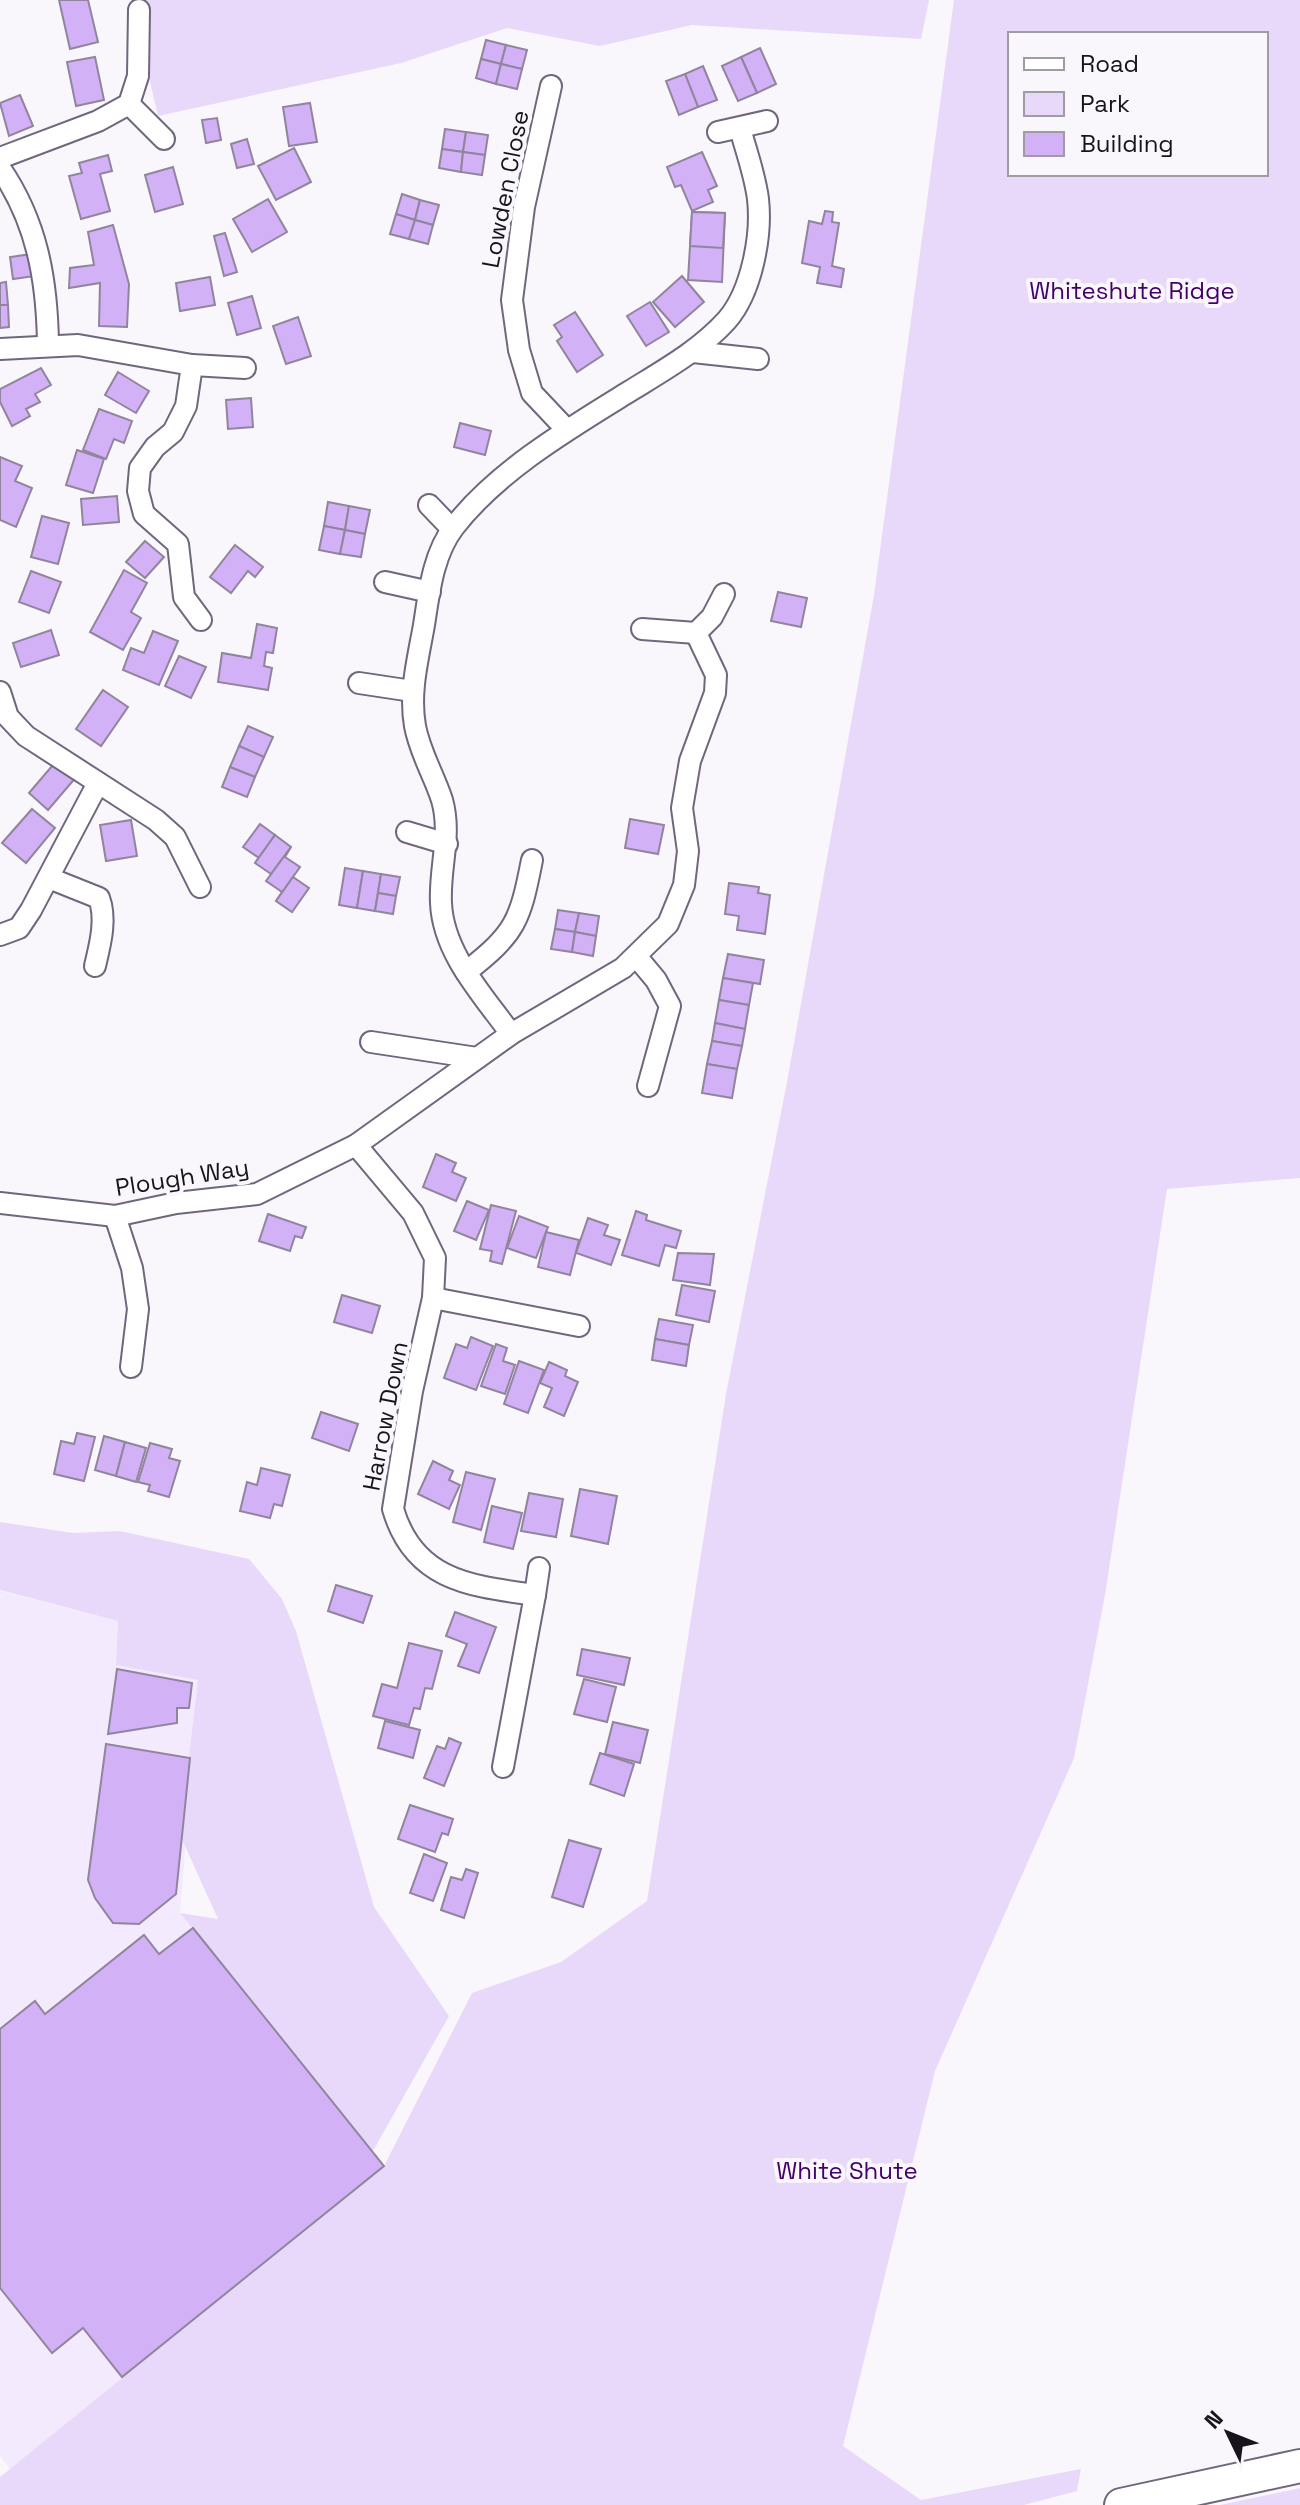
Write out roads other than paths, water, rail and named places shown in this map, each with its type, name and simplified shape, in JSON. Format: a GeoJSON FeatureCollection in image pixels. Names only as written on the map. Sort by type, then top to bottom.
{"type":"FeatureCollection","features":[{"type":"Feature","properties":{"kind":"main road"},"geometry":{"type":"LineString","coordinates":[[1121,2505],[1300,2466]]}},
{"type":"Feature","properties":{"kind":"street"},"geometry":{"type":"LineString","coordinates":[[0,158],[88,125],[129,104],[138,76],[139,10]]}},
{"type":"Feature","properties":{"kind":"street","name":"Lowden Close"},"geometry":{"type":"LineString","coordinates":[[551,86],[524,207],[512,300],[519,350],[532,393],[566,429]]}},
{"type":"Feature","properties":{"kind":"street"},"geometry":{"type":"LineString","coordinates":[[129,104],[164,139]]}},
{"type":"Feature","properties":{"kind":"street"},"geometry":{"type":"LineString","coordinates":[[718,132],[767,121]]}},
{"type":"Feature","properties":{"kind":"street"},"geometry":{"type":"LineString","coordinates":[[511,1034],[466,972],[449,938],[441,903],[447,844],[442,802],[423,757],[415,725],[412,691],[433,570],[452,529],[487,493],[566,429],[693,352],[729,318],[749,276],[758,200],[740,128]]}},
{"type":"Feature","properties":{"kind":"street"},"geometry":{"type":"LineString","coordinates":[[0,168],[35,235],[47,303],[48,344]]}},
{"type":"Feature","properties":{"kind":"street"},"geometry":{"type":"LineString","coordinates":[[0,349],[48,344],[107,348],[192,365],[245,368]]}},
{"type":"Feature","properties":{"kind":"street"},"geometry":{"type":"LineString","coordinates":[[693,352],[758,359]]}},
{"type":"Feature","properties":{"kind":"street"},"geometry":{"type":"LineString","coordinates":[[192,365],[186,406],[173,432],[155,447],[140,468],[138,491],[144,514],[178,544],[184,597],[201,620]]}},
{"type":"Feature","properties":{"kind":"street"},"geometry":{"type":"LineString","coordinates":[[429,505],[452,529]]}},
{"type":"Feature","properties":{"kind":"street"},"geometry":{"type":"LineString","coordinates":[[385,582],[430,592]]}},
{"type":"Feature","properties":{"kind":"street"},"geometry":{"type":"LineString","coordinates":[[642,629],[696,633],[712,617],[724,594]]}},
{"type":"Feature","properties":{"kind":"street","name":"Plough Way"},"geometry":{"type":"LineString","coordinates":[[0,1203],[115,1216],[176,1203],[257,1194],[356,1145],[511,1034],[623,968],[668,924],[684,885],[688,851],[682,808],[690,761],[715,693],[716,675],[696,633]]}},
{"type":"Feature","properties":{"kind":"street"},"geometry":{"type":"LineString","coordinates":[[359,683],[412,691]]}},
{"type":"Feature","properties":{"kind":"street"},"geometry":{"type":"LineString","coordinates":[[0,692],[8,717],[26,736],[156,820],[175,837],[200,887]]}},
{"type":"Feature","properties":{"kind":"street"},"geometry":{"type":"LineString","coordinates":[[0,935],[19,928],[49,878],[98,783]]}},
{"type":"Feature","properties":{"kind":"street"},"geometry":{"type":"LineString","coordinates":[[406,833],[447,844]]}},
{"type":"Feature","properties":{"kind":"street"},"geometry":{"type":"LineString","coordinates":[[466,972],[503,943],[516,922],[522,911],[532,860]]}},
{"type":"Feature","properties":{"kind":"street"},"geometry":{"type":"LineString","coordinates":[[49,878],[99,898],[102,907],[101,940],[95,966]]}},
{"type":"Feature","properties":{"kind":"street"},"geometry":{"type":"LineString","coordinates":[[636,956],[656,980],[670,1006],[648,1086]]}},
{"type":"Feature","properties":{"kind":"street"},"geometry":{"type":"LineString","coordinates":[[371,1042],[477,1058]]}},
{"type":"Feature","properties":{"kind":"street","name":"Harrow Down"},"geometry":{"type":"LineString","coordinates":[[356,1145],[413,1213],[435,1258],[433,1298],[393,1509],[397,1522],[412,1548],[431,1569],[465,1584],[535,1595]]}},
{"type":"Feature","properties":{"kind":"street"},"geometry":{"type":"LineString","coordinates":[[115,1216],[132,1268],[138,1309],[131,1367]]}},
{"type":"Feature","properties":{"kind":"street"},"geometry":{"type":"LineString","coordinates":[[433,1298],[580,1326]]}},
{"type":"Feature","properties":{"kind":"street"},"geometry":{"type":"LineString","coordinates":[[503,1767],[539,1568]]}},
{"type":"Feature","properties":{"kind":"park label","name":"Whiteshute Ridge"},"geometry":{"type":"Point","coordinates":[1132,290]}},
{"type":"Feature","properties":{"kind":"park label","name":"White Shute"},"geometry":{"type":"Point","coordinates":[847,2170]}}]}
